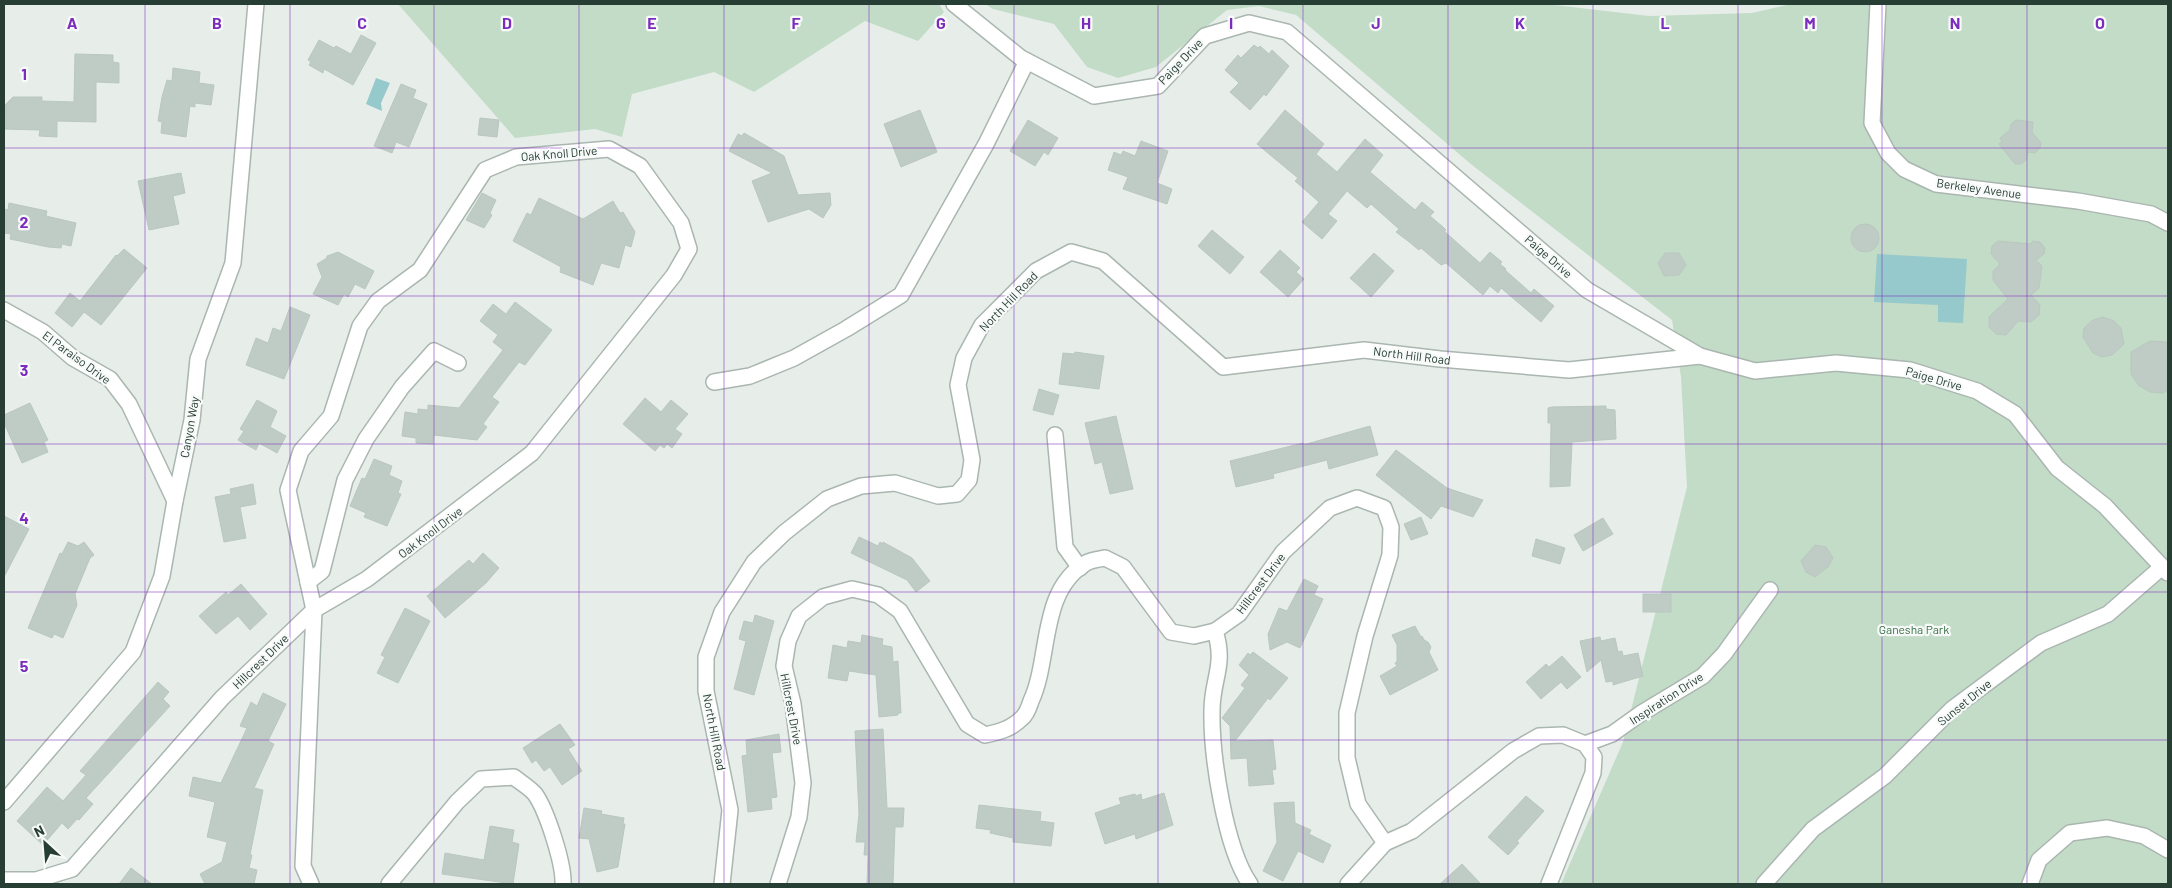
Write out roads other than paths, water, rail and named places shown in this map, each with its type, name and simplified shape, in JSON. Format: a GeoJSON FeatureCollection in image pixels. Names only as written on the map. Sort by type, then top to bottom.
{"type":"FeatureCollection","features":[{"type":"Feature","properties":{"kind":"street","name":"Canyon Way"},"geometry":{"type":"LineString","coordinates":[[4,802],[133,652],[162,576],[192,420],[198,359],[232,263],[256,4]]}},
{"type":"Feature","properties":{"kind":"street","name":"Paige Drive"},"geometry":{"type":"LineString","coordinates":[[954,4],[1027,61],[1094,96],[1158,86],[1205,36],[1249,23],[1287,32],[1588,290],[1700,356],[1755,371],[1836,363],[1910,370],[1977,391],[2015,414],[2057,468],[2105,506],[2165,570]]}},
{"type":"Feature","properties":{"kind":"street","name":"Berkeley Avenue"},"geometry":{"type":"LineString","coordinates":[[1878,4],[1872,123],[1888,153],[1904,169],[1936,184],[2087,203],[2152,214],[2168,223]]}},
{"type":"Feature","properties":{"kind":"street"},"geometry":{"type":"LineString","coordinates":[[714,382],[750,376],[794,358],[901,295],[986,144],[1027,61]]}},
{"type":"Feature","properties":{"kind":"street","name":"Oak Knoll Drive"},"geometry":{"type":"LineString","coordinates":[[609,149],[640,166],[681,223],[689,249],[674,275],[532,453],[367,579],[314,610],[288,490],[301,450],[332,416],[360,326],[378,301],[420,270],[485,170],[516,157],[609,149]]}},
{"type":"Feature","properties":{"kind":"street","name":"North Hill Road"},"geometry":{"type":"LineString","coordinates":[[722,884],[730,810],[706,692],[706,657],[722,612],[754,562],[784,532],[827,499],[861,486],[895,483],[938,496],[957,494],[969,480],[972,460],[958,385],[964,358],[982,325],[1036,271],[1071,252],[1103,260],[1223,367],[1364,350],[1440,359],[1569,370],[1700,356]]}},
{"type":"Feature","properties":{"kind":"street","name":"El Paraiso Drive"},"geometry":{"type":"LineString","coordinates":[[4,310],[43,332],[73,358],[110,379],[129,404],[175,501]]}},
{"type":"Feature","properties":{"kind":"street"},"geometry":{"type":"LineString","coordinates":[[308,582],[322,571],[345,480],[366,439],[402,387],[434,351],[458,363]]}},
{"type":"Feature","properties":{"kind":"street"},"geometry":{"type":"LineString","coordinates":[[1055,435],[1065,548],[1080,568]]}},
{"type":"Feature","properties":{"kind":"street","name":"Hillcrest Drive"},"geometry":{"type":"LineString","coordinates":[[778,884],[799,817],[803,783],[793,704],[784,666],[788,641],[799,616],[823,597],[852,590],[878,594],[900,610],[966,724],[985,735],[1003,732],[1024,717],[1037,689],[1044,646],[1054,608],[1069,577],[1088,562],[1105,558],[1123,567],[1170,632],[1194,636],[1215,631],[1239,614],[1283,552],[1330,508],[1357,498],[1384,508],[1391,527],[1390,554],[1365,636],[1349,704],[1347,749],[1347,758],[1358,804],[1384,842]]}},
{"type":"Feature","properties":{"kind":"street","name":"Sunset Drive"},"geometry":{"type":"LineString","coordinates":[[1764,884],[1812,829],[1886,776],[1952,709],[2040,643],[2108,614],[2165,570]]}},
{"type":"Feature","properties":{"kind":"street","name":"Inspiration Drive"},"geometry":{"type":"LineString","coordinates":[[1585,744],[1612,734],[1640,714],[1703,676],[1724,654],[1770,590]]}},
{"type":"Feature","properties":{"kind":"street"},"geometry":{"type":"LineString","coordinates":[[311,884],[303,866],[314,610]]}},
{"type":"Feature","properties":{"kind":"street","name":"Hillcrest Drive"},"geometry":{"type":"LineString","coordinates":[[4,880],[36,880],[72,869],[222,698],[314,610]]}},
{"type":"Feature","properties":{"kind":"street"},"geometry":{"type":"LineString","coordinates":[[1215,631],[1220,647],[1220,663],[1212,709],[1219,792],[1234,848],[1243,874],[1250,884]]}},
{"type":"Feature","properties":{"kind":"street"},"geometry":{"type":"LineString","coordinates":[[1348,884],[1384,842],[1412,831],[1513,751],[1539,736],[1563,735],[1585,744],[1594,757],[1593,774],[1549,884]]}},
{"type":"Feature","properties":{"kind":"street"},"geometry":{"type":"LineString","coordinates":[[389,884],[457,802],[481,779],[514,777],[535,794],[548,819],[564,874],[563,884]]}},
{"type":"Feature","properties":{"kind":"street"},"geometry":{"type":"LineString","coordinates":[[2030,884],[2039,860],[2070,833],[2107,828],[2144,836],[2168,850]]}},
{"type":"Feature","properties":{"kind":"water"},"geometry":{"type":"Polygon","coordinates":[[[376,78],[390,83],[381,103],[382,111],[366,104],[376,78]]]}},
{"type":"Feature","properties":{"kind":"water"},"geometry":{"type":"Polygon","coordinates":[[[1877,254],[1967,259],[1963,323],[1938,322],[1938,305],[1874,302],[1877,254]]]}},
{"type":"Feature","properties":{"kind":"park label","name":"Ganesha Park"},"geometry":{"type":"Point","coordinates":[1914,629]}}]}
